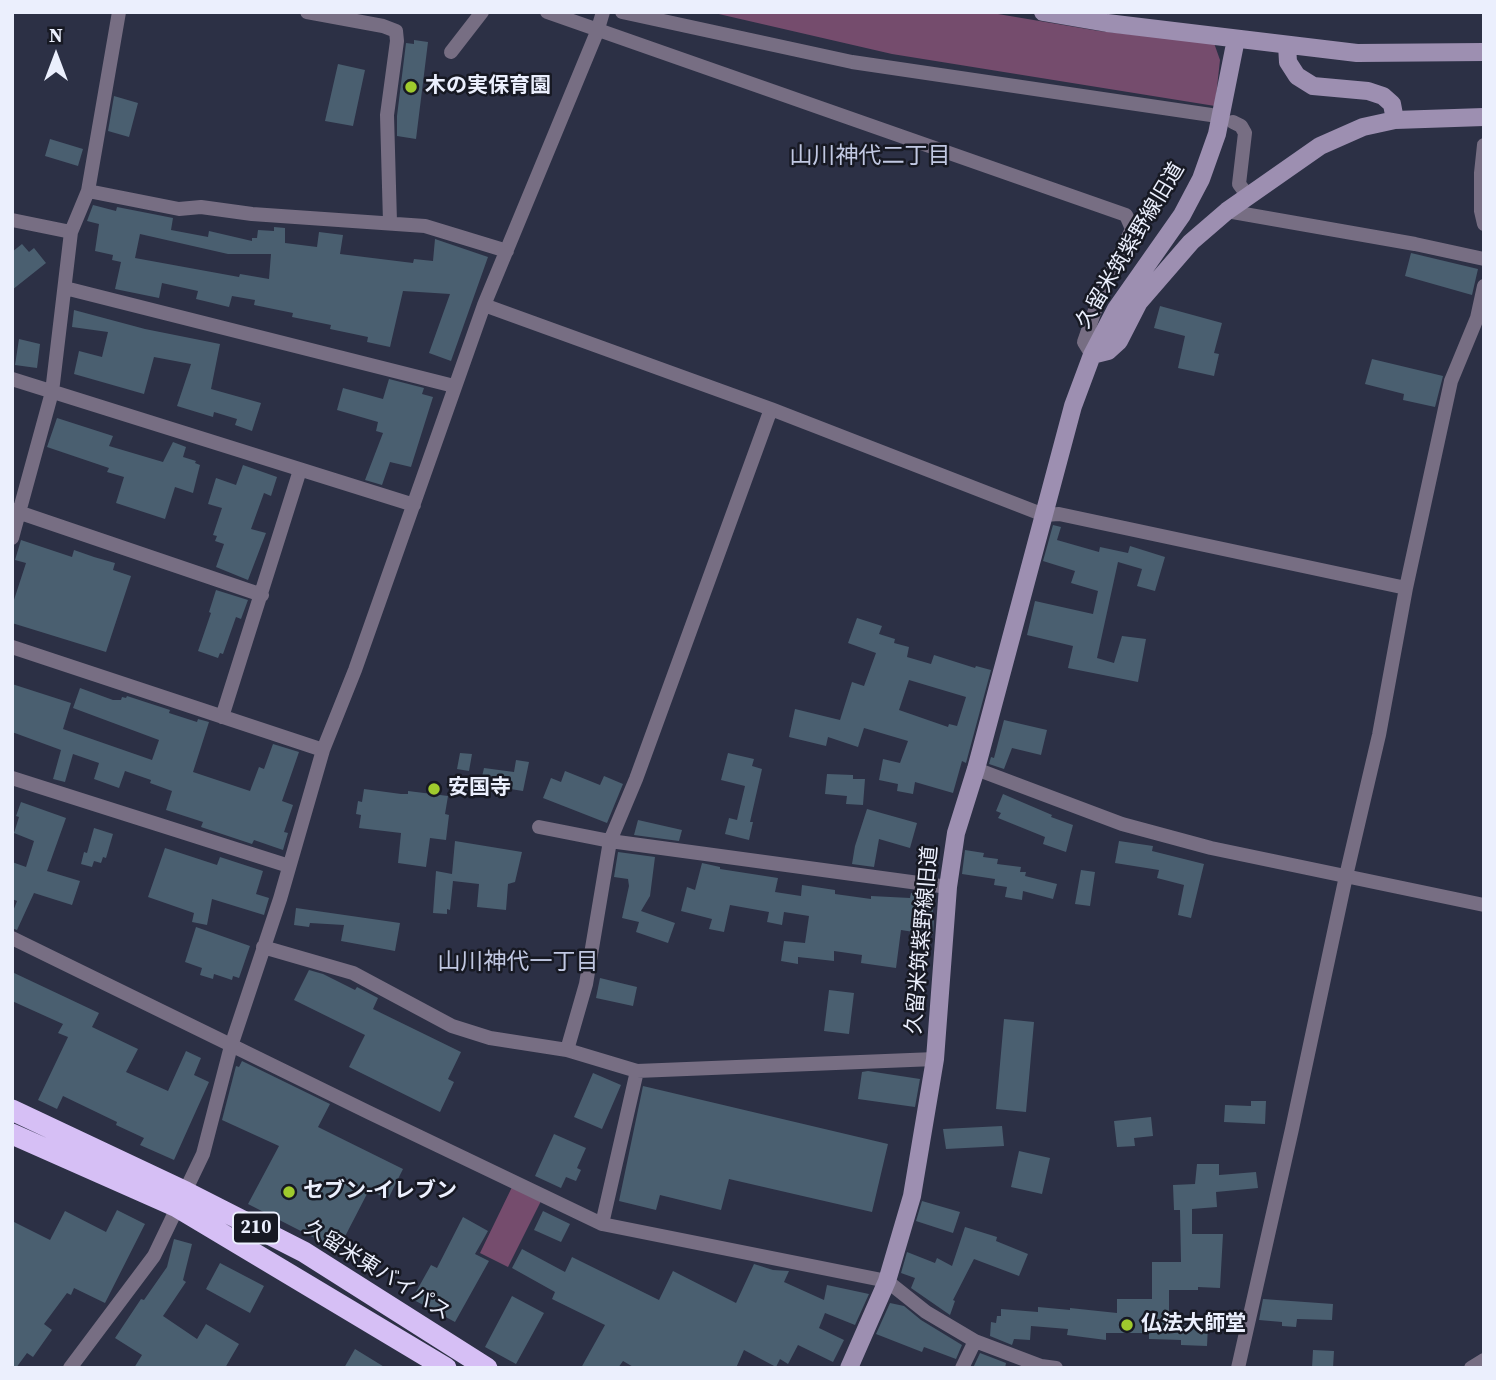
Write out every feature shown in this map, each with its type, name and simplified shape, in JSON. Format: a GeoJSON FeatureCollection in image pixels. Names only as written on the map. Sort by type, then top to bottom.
{"type":"FeatureCollection","features":[{"type":"Feature","properties":{"kind":"highway","name":"久留米東バイパス"},"geometry":{"type":"LineString","coordinates":[[12,1110],[181,1199],[446,1368]]}},
{"type":"Feature","properties":{"kind":"highway","name":"久留米東バイパス"},"geometry":{"type":"LineString","coordinates":[[12,1134],[181,1199],[304,1252],[487,1368]]}},
{"type":"Feature","properties":{"kind":"street"},"geometry":{"type":"LineString","coordinates":[[12,538],[16,511],[52,392],[71,232],[88,191],[119,12]]}},
{"type":"Feature","properties":{"kind":"street"},"geometry":{"type":"LineString","coordinates":[[307,12],[396,30],[397,41],[387,115],[390,222]]}},
{"type":"Feature","properties":{"kind":"street"},"geometry":{"type":"LineString","coordinates":[[451,52],[482,12]]}},
{"type":"Feature","properties":{"kind":"street"},"geometry":{"type":"LineString","coordinates":[[547,12],[597,32],[1126,215],[1132,229],[1101,293],[1084,342],[1092,355]]}},
{"type":"Feature","properties":{"kind":"street"},"geometry":{"type":"LineString","coordinates":[[70,1368],[153,1256],[203,1154],[231,1046],[323,750],[355,670],[484,305],[603,12]]}},
{"type":"Feature","properties":{"kind":"street"},"geometry":{"type":"LineString","coordinates":[[622,12],[852,62],[1211,115]]}},
{"type":"Feature","properties":{"kind":"street"},"geometry":{"type":"LineString","coordinates":[[1043,12],[1357,53],[1484,52]]}},
{"type":"Feature","properties":{"kind":"street","name":"久留米筑紫野線旧道"},"geometry":{"type":"LineString","coordinates":[[849,1368],[887,1281],[912,1196],[935,1059],[948,887],[956,833],[976,769],[1073,406],[1092,355],[1116,309],[1182,215],[1201,179],[1217,135],[1236,39]]}},
{"type":"Feature","properties":{"kind":"street"},"geometry":{"type":"LineString","coordinates":[[1287,45],[1288,62],[1297,76],[1313,86],[1368,91],[1383,96],[1392,104],[1395,120]]}},
{"type":"Feature","properties":{"kind":"street","name":"久留米筑紫野線旧道"},"geometry":{"type":"LineString","coordinates":[[1092,355],[1108,351],[1119,341],[1139,302],[1191,242],[1227,211],[1320,146],[1363,127],[1395,120],[1484,117]]}},
{"type":"Feature","properties":{"kind":"street"},"geometry":{"type":"LineString","coordinates":[[1233,122],[1241,126],[1245,133],[1239,184],[1248,196]]}},
{"type":"Feature","properties":{"kind":"street"},"geometry":{"type":"LineString","coordinates":[[1484,145],[1481,211],[1484,224]]}},
{"type":"Feature","properties":{"kind":"street"},"geometry":{"type":"LineString","coordinates":[[88,191],[179,209],[201,207],[266,215],[425,226],[507,251]]}},
{"type":"Feature","properties":{"kind":"street"},"geometry":{"type":"LineString","coordinates":[[1227,211],[1484,259]]}},
{"type":"Feature","properties":{"kind":"street"},"geometry":{"type":"LineString","coordinates":[[12,220],[71,232]]}},
{"type":"Feature","properties":{"kind":"street"},"geometry":{"type":"LineString","coordinates":[[1238,1368],[1379,735],[1406,588],[1451,381],[1477,318],[1484,286]]}},
{"type":"Feature","properties":{"kind":"street"},"geometry":{"type":"LineString","coordinates":[[65,288],[454,386]]}},
{"type":"Feature","properties":{"kind":"street"},"geometry":{"type":"LineString","coordinates":[[484,305],[771,409],[1044,515],[1059,514],[1406,588]]}},
{"type":"Feature","properties":{"kind":"street"},"geometry":{"type":"LineString","coordinates":[[12,379],[414,505]]}},
{"type":"Feature","properties":{"kind":"street"},"geometry":{"type":"LineString","coordinates":[[567,1050],[586,984],[610,841],[636,779],[771,409]]}},
{"type":"Feature","properties":{"kind":"street"},"geometry":{"type":"LineString","coordinates":[[222,717],[300,470]]}},
{"type":"Feature","properties":{"kind":"street"},"geometry":{"type":"LineString","coordinates":[[16,511],[262,595]]}},
{"type":"Feature","properties":{"kind":"street"},"geometry":{"type":"LineString","coordinates":[[12,647],[323,750]]}},
{"type":"Feature","properties":{"kind":"street"},"geometry":{"type":"LineString","coordinates":[[976,769],[1122,824],[1211,848],[1484,905]]}},
{"type":"Feature","properties":{"kind":"street"},"geometry":{"type":"LineString","coordinates":[[12,778],[289,866]]}},
{"type":"Feature","properties":{"kind":"street"},"geometry":{"type":"LineString","coordinates":[[539,827],[610,841],[948,887]]}},
{"type":"Feature","properties":{"kind":"street"},"geometry":{"type":"LineString","coordinates":[[12,937],[231,1046],[602,1224],[887,1281],[926,1312],[975,1341],[1041,1366],[1056,1368]]}},
{"type":"Feature","properties":{"kind":"street"},"geometry":{"type":"LineString","coordinates":[[263,947],[353,973],[452,1026],[490,1038],[567,1050],[637,1071],[935,1059]]}},
{"type":"Feature","properties":{"kind":"street"},"geometry":{"type":"LineString","coordinates":[[602,1224],[637,1071]]}},
{"type":"Feature","properties":{"kind":"street"},"geometry":{"type":"LineString","coordinates":[[962,1368],[975,1341]]}},
{"type":"Feature","properties":{"kind":"street"},"geometry":{"type":"LineString","coordinates":[[1471,1368],[1484,1360]]}},
{"type":"Feature","properties":{"kind":"shaded area"},"geometry":{"type":"Polygon","coordinates":[[[710,12],[986,12],[1099,31],[1214,43],[1220,60],[1215,106],[892,54],[710,12]]]}},
{"type":"Feature","properties":{"kind":"shaded area"},"geometry":{"type":"Polygon","coordinates":[[[513,1185],[542,1199],[508,1267],[480,1253],[513,1185]]]}},
{"type":"Feature","properties":{"kind":"building"},"geometry":{"type":"Polygon","coordinates":[[[414,40],[428,42],[416,139],[397,136],[406,43],[414,44],[414,40]]]}},
{"type":"Feature","properties":{"kind":"building"},"geometry":{"type":"Polygon","coordinates":[[[338,64],[365,70],[353,126],[325,121],[338,64]]]}},
{"type":"Feature","properties":{"kind":"building"},"geometry":{"type":"Polygon","coordinates":[[[114,96],[138,103],[129,137],[108,131],[114,96]]]}},
{"type":"Feature","properties":{"kind":"building"},"geometry":{"type":"Polygon","coordinates":[[[50,139],[83,149],[78,166],[45,156],[50,139]]]}},
{"type":"Feature","properties":{"kind":"building"},"geometry":{"type":"Polygon","coordinates":[[[93,205],[116,211],[117,207],[173,218],[171,230],[208,237],[209,231],[252,241],[252,238],[257,238],[258,230],[274,231],[274,227],[285,228],[285,243],[317,247],[319,232],[343,235],[340,254],[413,263],[414,259],[433,261],[435,239],[488,257],[451,361],[429,353],[450,294],[403,291],[390,347],[367,342],[368,337],[330,329],[331,325],[292,317],[293,313],[254,305],[255,300],[232,296],[229,307],[196,299],[198,291],[162,283],[159,298],[115,289],[121,262],[112,260],[113,255],[95,251],[99,224],[87,221],[93,205]],[[140,234],[135,258],[239,277],[240,274],[269,279],[271,254],[228,254],[140,234]]]}},
{"type":"Feature","properties":{"kind":"building"},"geometry":{"type":"Polygon","coordinates":[[[22,244],[29,252],[34,248],[46,263],[12,290],[12,252],[22,244]]]}},
{"type":"Feature","properties":{"kind":"building"},"geometry":{"type":"Polygon","coordinates":[[[1411,253],[1478,269],[1472,295],[1405,276],[1411,253]]]}},
{"type":"Feature","properties":{"kind":"building"},"geometry":{"type":"Polygon","coordinates":[[[1160,306],[1222,323],[1214,353],[1219,354],[1214,376],[1178,368],[1185,336],[1154,328],[1160,306]]]}},
{"type":"Feature","properties":{"kind":"building"},"geometry":{"type":"Polygon","coordinates":[[[74,310],[145,329],[220,344],[211,389],[261,403],[252,431],[235,425],[237,419],[214,412],[213,417],[177,406],[191,364],[154,357],[144,394],[74,374],[79,351],[102,357],[108,332],[72,327],[74,310]]]}},
{"type":"Feature","properties":{"kind":"building"},"geometry":{"type":"Polygon","coordinates":[[[19,339],[40,344],[37,368],[15,365],[19,339]]]}},
{"type":"Feature","properties":{"kind":"building"},"geometry":{"type":"Polygon","coordinates":[[[1372,359],[1443,376],[1435,407],[1403,400],[1404,394],[1365,384],[1372,359]]]}},
{"type":"Feature","properties":{"kind":"building"},"geometry":{"type":"Polygon","coordinates":[[[389,379],[424,388],[422,394],[433,397],[411,467],[390,462],[382,485],[365,480],[383,433],[376,431],[378,422],[337,410],[343,388],[383,399],[389,379]]]}},
{"type":"Feature","properties":{"kind":"building"},"geometry":{"type":"Polygon","coordinates":[[[57,418],[113,436],[109,446],[163,462],[173,442],[186,447],[183,457],[200,465],[193,493],[175,487],[165,519],[116,503],[124,477],[107,472],[109,468],[47,447],[57,418]]]}},
{"type":"Feature","properties":{"kind":"building"},"geometry":{"type":"Polygon","coordinates":[[[243,465],[277,477],[271,496],[264,493],[251,529],[266,533],[248,580],[216,567],[224,544],[215,541],[217,536],[213,535],[222,508],[208,504],[216,478],[236,485],[243,465]]]}},
{"type":"Feature","properties":{"kind":"building"},"geometry":{"type":"Polygon","coordinates":[[[1053,525],[1061,527],[1057,540],[1099,552],[1100,547],[1128,553],[1130,546],[1165,557],[1155,591],[1137,586],[1142,569],[1118,562],[1097,658],[1114,663],[1122,636],[1146,639],[1138,682],[1068,668],[1073,646],[1027,635],[1035,601],[1093,614],[1098,591],[1071,583],[1075,571],[1043,561],[1053,525]]]}},
{"type":"Feature","properties":{"kind":"building"},"geometry":{"type":"Polygon","coordinates":[[[21,540],[72,557],[74,550],[115,563],[113,570],[131,576],[106,652],[12,623],[12,606],[26,563],[15,560],[21,540]]]}},
{"type":"Feature","properties":{"kind":"building"},"geometry":{"type":"Polygon","coordinates":[[[216,590],[248,600],[241,619],[236,617],[223,654],[220,653],[218,658],[198,651],[216,590]]]}},
{"type":"Feature","properties":{"kind":"building"},"geometry":{"type":"Polygon","coordinates":[[[857,618],[882,626],[879,634],[895,639],[894,643],[909,647],[907,657],[931,664],[934,655],[975,668],[976,666],[991,670],[966,763],[962,761],[953,793],[915,782],[913,794],[897,791],[898,784],[879,780],[883,759],[900,763],[908,741],[864,728],[858,747],[828,737],[826,746],[789,737],[795,709],[840,720],[852,682],[864,686],[876,653],[848,643],[857,618]],[[909,680],[899,710],[948,727],[949,724],[957,726],[966,697],[909,680]]]}},
{"type":"Feature","properties":{"kind":"building"},"geometry":{"type":"Polygon","coordinates":[[[12,684],[71,703],[63,729],[152,760],[159,740],[73,708],[80,688],[113,700],[121,700],[127,696],[197,722],[198,719],[209,722],[193,772],[250,791],[259,767],[264,769],[273,744],[299,752],[282,801],[293,805],[284,832],[288,833],[283,850],[254,840],[252,844],[201,827],[203,822],[166,810],[172,791],[150,783],[151,780],[125,771],[119,788],[94,779],[99,763],[73,754],[65,782],[53,779],[61,750],[12,732],[12,684]]]}},
{"type":"Feature","properties":{"kind":"building"},"geometry":{"type":"Polygon","coordinates":[[[1004,720],[1047,730],[1041,755],[1012,748],[1004,769],[989,764],[991,757],[994,758],[1004,720]]]}},
{"type":"Feature","properties":{"kind":"building"},"geometry":{"type":"Polygon","coordinates":[[[460,753],[472,754],[469,771],[457,769],[460,753]]]}},
{"type":"Feature","properties":{"kind":"building"},"geometry":{"type":"Polygon","coordinates":[[[728,753],[754,759],[752,766],[762,769],[750,822],[753,822],[749,840],[725,834],[729,818],[737,820],[745,786],[721,780],[728,753]]]}},
{"type":"Feature","properties":{"kind":"building"},"geometry":{"type":"Polygon","coordinates":[[[516,760],[529,762],[523,791],[485,785],[486,782],[481,781],[484,768],[514,772],[516,760]]]}},
{"type":"Feature","properties":{"kind":"building"},"geometry":{"type":"Polygon","coordinates":[[[565,771],[600,785],[604,776],[623,784],[607,823],[543,798],[551,778],[561,782],[565,771]]]}},
{"type":"Feature","properties":{"kind":"building"},"geometry":{"type":"Polygon","coordinates":[[[827,774],[853,775],[853,779],[865,779],[863,805],[846,804],[847,796],[825,794],[827,774]]]}},
{"type":"Feature","properties":{"kind":"building"},"geometry":{"type":"Polygon","coordinates":[[[364,789],[448,796],[445,814],[449,815],[446,840],[430,838],[426,867],[398,863],[401,833],[359,828],[361,815],[356,814],[364,789]]]}},
{"type":"Feature","properties":{"kind":"building"},"geometry":{"type":"Polygon","coordinates":[[[1003,794],[1073,825],[1066,852],[1043,844],[1045,837],[998,818],[1001,813],[996,811],[1003,794]]]}},
{"type":"Feature","properties":{"kind":"building"},"geometry":{"type":"Polygon","coordinates":[[[21,802],[66,818],[47,871],[80,881],[72,905],[34,893],[17,930],[12,928],[12,914],[17,901],[12,899],[12,862],[26,867],[34,841],[14,833],[21,802]]]}},
{"type":"Feature","properties":{"kind":"building"},"geometry":{"type":"Polygon","coordinates":[[[867,809],[917,823],[910,848],[879,839],[874,867],[852,864],[867,809]]]}},
{"type":"Feature","properties":{"kind":"building"},"geometry":{"type":"Polygon","coordinates":[[[638,820],[682,830],[679,841],[634,835],[638,820]]]}},
{"type":"Feature","properties":{"kind":"building"},"geometry":{"type":"Polygon","coordinates":[[[94,828],[113,834],[106,858],[103,857],[101,863],[94,861],[92,867],[81,864],[94,828]]]}},
{"type":"Feature","properties":{"kind":"building"},"geometry":{"type":"Polygon","coordinates":[[[455,841],[522,852],[515,882],[508,884],[506,910],[477,907],[479,884],[453,881],[450,910],[447,909],[447,914],[433,913],[436,871],[452,874],[455,841]]]}},
{"type":"Feature","properties":{"kind":"building"},"geometry":{"type":"Polygon","coordinates":[[[1119,841],[1153,846],[1152,851],[1204,864],[1191,918],[1178,915],[1184,885],[1157,878],[1159,870],[1115,863],[1119,841]]]}},
{"type":"Feature","properties":{"kind":"building"},"geometry":{"type":"Polygon","coordinates":[[[165,848],[217,865],[220,857],[263,871],[256,894],[269,898],[264,915],[212,899],[207,925],[192,922],[194,913],[148,897],[165,848]]]}},
{"type":"Feature","properties":{"kind":"building"},"geometry":{"type":"Polygon","coordinates":[[[965,850],[984,853],[983,857],[998,859],[997,864],[1021,867],[1020,872],[1026,872],[1025,876],[1057,884],[1053,899],[1023,891],[1022,900],[1005,897],[1007,887],[994,885],[995,879],[962,874],[965,850]]]}},
{"type":"Feature","properties":{"kind":"building"},"geometry":{"type":"Polygon","coordinates":[[[618,852],[655,857],[650,896],[641,911],[675,923],[668,943],[636,932],[639,922],[622,918],[629,886],[628,879],[614,877],[618,852]]]}},
{"type":"Feature","properties":{"kind":"building"},"geometry":{"type":"Polygon","coordinates":[[[702,863],[720,869],[778,878],[775,892],[801,896],[802,885],[835,890],[835,894],[871,899],[871,896],[910,898],[911,893],[935,897],[933,935],[901,930],[896,968],[861,963],[862,955],[834,951],[834,961],[798,957],[798,964],[781,961],[784,941],[805,943],[809,916],[784,912],[782,925],[767,922],[769,912],[730,905],[724,932],[709,929],[712,919],[681,911],[687,887],[695,890],[702,863]]]}},
{"type":"Feature","properties":{"kind":"building"},"geometry":{"type":"Polygon","coordinates":[[[1081,870],[1095,872],[1090,906],[1075,904],[1081,870]]]}},
{"type":"Feature","properties":{"kind":"building"},"geometry":{"type":"Polygon","coordinates":[[[296,908],[400,923],[395,951],[341,941],[344,925],[294,925],[296,908]]]}},
{"type":"Feature","properties":{"kind":"building"},"geometry":{"type":"Polygon","coordinates":[[[196,927],[250,946],[239,978],[233,976],[232,980],[214,974],[213,979],[200,975],[202,968],[185,962],[196,927]]]}},
{"type":"Feature","properties":{"kind":"building"},"geometry":{"type":"Polygon","coordinates":[[[309,970],[355,990],[357,987],[378,998],[373,1009],[461,1052],[448,1079],[454,1082],[440,1112],[349,1067],[365,1035],[294,1000],[309,970]]]}},
{"type":"Feature","properties":{"kind":"building"},"geometry":{"type":"Polygon","coordinates":[[[12,972],[99,1013],[92,1027],[138,1049],[126,1072],[168,1091],[186,1051],[201,1058],[194,1075],[209,1082],[174,1160],[140,1145],[144,1138],[116,1125],[117,1122],[63,1096],[57,1109],[38,1100],[68,1037],[58,1033],[63,1024],[12,1001],[12,972]]]}},
{"type":"Feature","properties":{"kind":"building"},"geometry":{"type":"Polygon","coordinates":[[[600,978],[637,987],[633,1006],[596,998],[600,978]]]}},
{"type":"Feature","properties":{"kind":"building"},"geometry":{"type":"Polygon","coordinates":[[[829,990],[854,993],[849,1034],[824,1031],[829,990]]]}},
{"type":"Feature","properties":{"kind":"building"},"geometry":{"type":"Polygon","coordinates":[[[1004,1019],[1034,1022],[1026,1112],[996,1109],[1004,1019]]]}},
{"type":"Feature","properties":{"kind":"building"},"geometry":{"type":"Polygon","coordinates":[[[242,1061],[330,1104],[318,1127],[403,1169],[388,1199],[369,1190],[338,1250],[248,1204],[279,1146],[222,1120],[236,1066],[239,1067],[242,1061]]]}},
{"type":"Feature","properties":{"kind":"building"},"geometry":{"type":"Polygon","coordinates":[[[862,1072],[920,1079],[915,1107],[858,1099],[862,1072]]]}},
{"type":"Feature","properties":{"kind":"building"},"geometry":{"type":"Polygon","coordinates":[[[593,1073],[621,1085],[602,1129],[574,1117],[593,1073]]]}},
{"type":"Feature","properties":{"kind":"building"},"geometry":{"type":"Polygon","coordinates":[[[643,1086],[888,1144],[872,1212],[729,1179],[721,1210],[660,1195],[656,1210],[619,1201],[643,1086]]]}},
{"type":"Feature","properties":{"kind":"building"},"geometry":{"type":"Polygon","coordinates":[[[1251,1101],[1266,1101],[1265,1124],[1224,1122],[1225,1105],[1251,1106],[1251,1101]]]}},
{"type":"Feature","properties":{"kind":"building"},"geometry":{"type":"Polygon","coordinates":[[[1151,1117],[1153,1136],[1134,1138],[1135,1146],[1117,1147],[1114,1121],[1151,1117]]]}},
{"type":"Feature","properties":{"kind":"building"},"geometry":{"type":"Polygon","coordinates":[[[1002,1126],[1004,1146],[946,1149],[943,1129],[1002,1126]]]}},
{"type":"Feature","properties":{"kind":"building"},"geometry":{"type":"Polygon","coordinates":[[[554,1134],[586,1148],[577,1168],[581,1170],[576,1181],[566,1177],[561,1188],[535,1176],[554,1134]]]}},
{"type":"Feature","properties":{"kind":"building"},"geometry":{"type":"Polygon","coordinates":[[[1019,1151],[1050,1158],[1042,1194],[1011,1187],[1019,1151]]]}},
{"type":"Feature","properties":{"kind":"building"},"geometry":{"type":"Polygon","coordinates":[[[1197,1164],[1219,1164],[1219,1175],[1256,1172],[1258,1188],[1216,1192],[1217,1207],[1192,1209],[1192,1234],[1223,1234],[1220,1288],[1169,1290],[1169,1319],[1178,1319],[1178,1326],[1208,1326],[1207,1346],[1181,1345],[1181,1340],[1149,1339],[1149,1333],[1106,1333],[1106,1340],[1067,1335],[1068,1329],[1031,1326],[1030,1340],[1014,1339],[1012,1345],[990,1336],[991,1322],[996,1323],[997,1316],[1001,1316],[1001,1309],[1038,1312],[1038,1307],[1070,1308],[1117,1313],[1117,1299],[1152,1299],[1152,1262],[1181,1262],[1180,1210],[1174,1210],[1173,1185],[1195,1184],[1197,1164]]]}},
{"type":"Feature","properties":{"kind":"building"},"geometry":{"type":"Polygon","coordinates":[[[922,1201],[960,1212],[953,1233],[916,1221],[922,1201]]]}},
{"type":"Feature","properties":{"kind":"building"},"geometry":{"type":"Polygon","coordinates":[[[117,1210],[145,1224],[105,1303],[74,1288],[71,1295],[67,1293],[44,1324],[52,1330],[33,1357],[27,1353],[16,1368],[12,1368],[12,1221],[50,1240],[65,1211],[106,1232],[117,1210]]]}},
{"type":"Feature","properties":{"kind":"building"},"geometry":{"type":"Polygon","coordinates":[[[543,1211],[570,1224],[561,1242],[534,1230],[543,1211]]]}},
{"type":"Feature","properties":{"kind":"building"},"geometry":{"type":"Polygon","coordinates":[[[463,1217],[488,1231],[475,1254],[489,1261],[455,1322],[412,1299],[431,1265],[437,1268],[463,1217]]]}},
{"type":"Feature","properties":{"kind":"building"},"geometry":{"type":"Polygon","coordinates":[[[965,1227],[997,1237],[996,1241],[1028,1254],[1019,1276],[974,1259],[953,1300],[955,1301],[950,1315],[911,1288],[915,1278],[901,1273],[907,1252],[935,1263],[937,1258],[952,1266],[965,1227]]]}},
{"type":"Feature","properties":{"kind":"building"},"geometry":{"type":"Polygon","coordinates":[[[174,1239],[192,1244],[183,1280],[186,1282],[163,1316],[197,1339],[206,1324],[239,1344],[225,1368],[134,1368],[142,1355],[115,1338],[167,1267],[174,1239]]]}},
{"type":"Feature","properties":{"kind":"building"},"geometry":{"type":"Polygon","coordinates":[[[522,1249],[565,1272],[572,1257],[659,1300],[673,1271],[736,1303],[754,1264],[773,1270],[789,1271],[784,1282],[824,1300],[827,1285],[869,1294],[855,1325],[825,1313],[819,1328],[844,1340],[833,1362],[798,1345],[788,1364],[780,1359],[776,1367],[744,1350],[736,1368],[635,1368],[623,1361],[618,1368],[581,1368],[605,1325],[552,1299],[555,1292],[512,1268],[522,1249]]]}},
{"type":"Feature","properties":{"kind":"building"},"geometry":{"type":"Polygon","coordinates":[[[220,1263],[264,1286],[250,1313],[206,1289],[220,1263]]]}},
{"type":"Feature","properties":{"kind":"building"},"geometry":{"type":"Polygon","coordinates":[[[512,1296],[544,1313],[516,1364],[485,1347],[512,1296]]]}},
{"type":"Feature","properties":{"kind":"building"},"geometry":{"type":"Polygon","coordinates":[[[1263,1299],[1333,1304],[1332,1320],[1297,1319],[1296,1327],[1282,1326],[1282,1322],[1259,1320],[1263,1299]]]}},
{"type":"Feature","properties":{"kind":"building"},"geometry":{"type":"Polygon","coordinates":[[[890,1303],[904,1306],[921,1320],[962,1345],[956,1359],[924,1347],[922,1352],[876,1334],[890,1303]]]}},
{"type":"Feature","properties":{"kind":"building"},"geometry":{"type":"Polygon","coordinates":[[[355,1349],[386,1368],[344,1368],[355,1349]]]}},
{"type":"Feature","properties":{"kind":"building"},"geometry":{"type":"Polygon","coordinates":[[[1313,1350],[1334,1351],[1333,1368],[1312,1368],[1313,1350]]]}},
{"type":"Feature","properties":{"kind":"building"},"geometry":{"type":"Polygon","coordinates":[[[980,1353],[1006,1363],[1005,1368],[973,1368],[980,1353]]]}},
{"type":"Feature","properties":{"kind":"place","name":"木の実保育園"},"geometry":{"type":"Point","coordinates":[411,87]}},
{"type":"Feature","properties":{"kind":"place","name":"安国寺"},"geometry":{"type":"Point","coordinates":[434,789]}},
{"type":"Feature","properties":{"kind":"place","name":"セブン-イレブン"},"geometry":{"type":"Point","coordinates":[289,1192]}},
{"type":"Feature","properties":{"kind":"place","name":"仏法大師堂"},"geometry":{"type":"Point","coordinates":[1127,1325]}},
{"type":"Feature","properties":{"kind":"district","name":"山川神代二丁目"},"geometry":{"type":"Point","coordinates":[870,157]}},
{"type":"Feature","properties":{"kind":"district","name":"山川神代一丁目"},"geometry":{"type":"Point","coordinates":[518,963]}}]}
